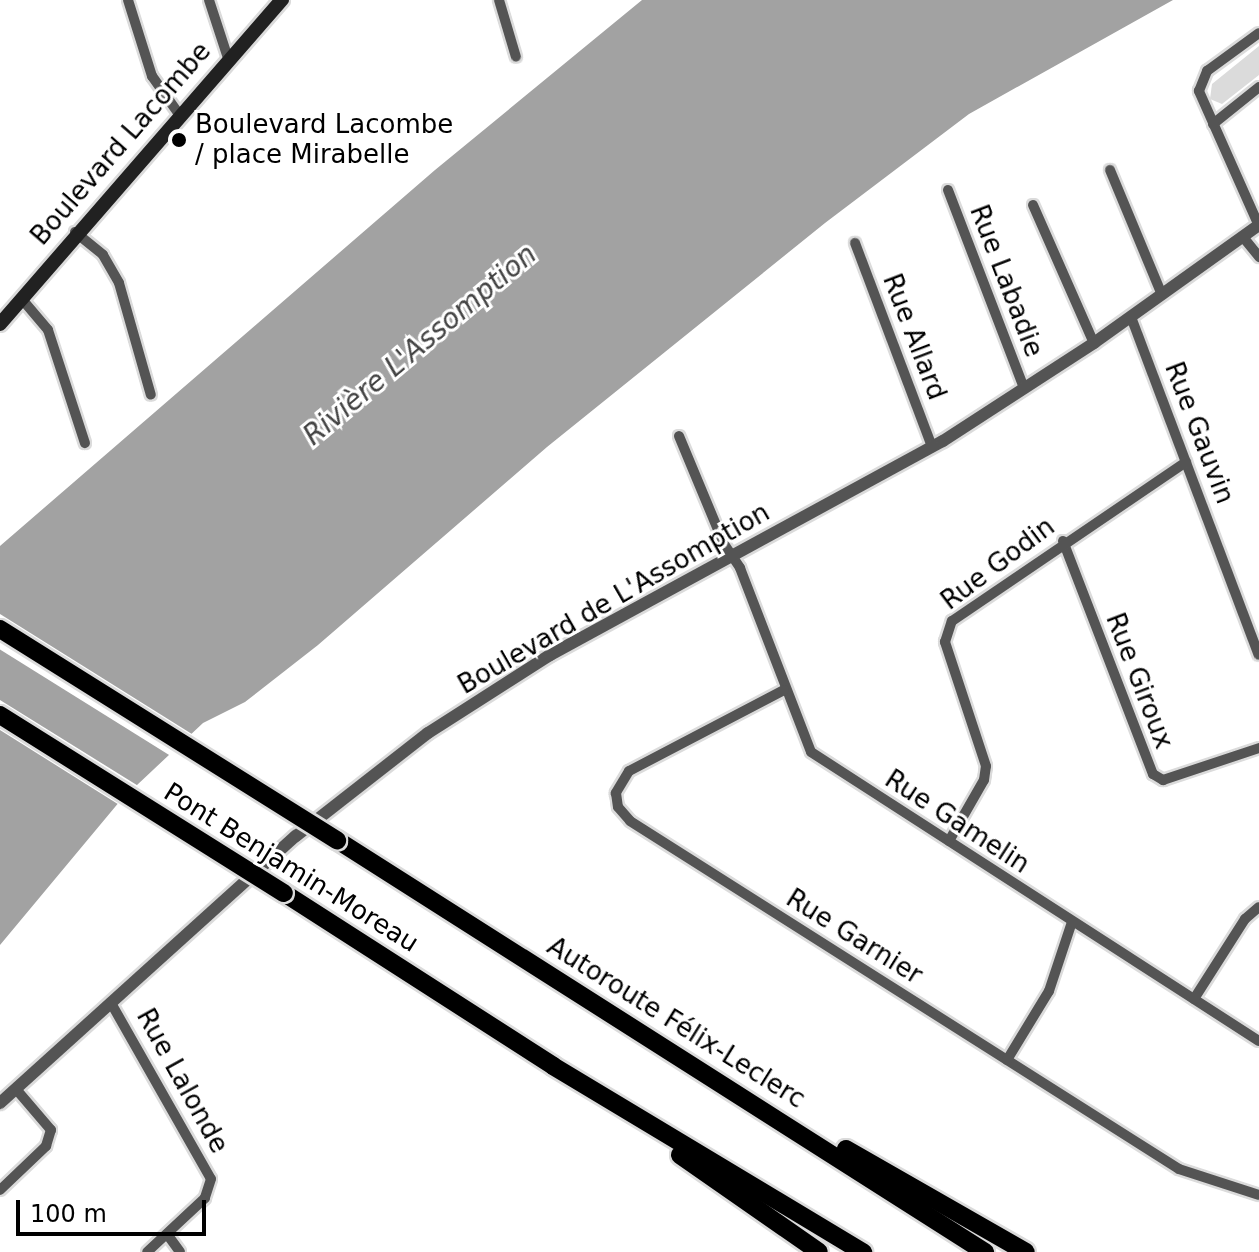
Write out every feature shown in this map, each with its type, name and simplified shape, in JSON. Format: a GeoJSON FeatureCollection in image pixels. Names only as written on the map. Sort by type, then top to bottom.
{"type":"FeatureCollection","features":[{"type":"Feature","properties":{"kind":"highway","name":"Pont Benjamin-Moreau"},"geometry":{"type":"LineString","coordinates":[[0,629],[337,840]]}},
{"type":"Feature","properties":{"kind":"highway","name":"Pont Benjamin-Moreau"},"geometry":{"type":"LineString","coordinates":[[0,715],[553,1066]]}},
{"type":"Feature","properties":{"kind":"highway","name":"Autoroute Félix-Leclerc"},"geometry":{"type":"LineString","coordinates":[[337,840],[985,1252]]}},
{"type":"Feature","properties":{"kind":"highway"},"geometry":{"type":"LineString","coordinates":[[679,1055],[1026,1252]]}},
{"type":"Feature","properties":{"kind":"highway"},"geometry":{"type":"LineString","coordinates":[[553,1066],[819,1252]]}},
{"type":"Feature","properties":{"kind":"highway"},"geometry":{"type":"LineString","coordinates":[[553,1066],[863,1252]]}},
{"type":"Feature","properties":{"kind":"main road","name":"Boulevard Lacombe"},"geometry":{"type":"LineString","coordinates":[[1,320],[75,232],[181,117],[228,58],[282,0]]}},
{"type":"Feature","properties":{"kind":"street"},"geometry":{"type":"LineString","coordinates":[[128,0],[152,76],[181,117]]}},
{"type":"Feature","properties":{"kind":"street"},"geometry":{"type":"LineString","coordinates":[[209,0],[228,58]]}},
{"type":"Feature","properties":{"kind":"street"},"geometry":{"type":"LineString","coordinates":[[499,0],[516,57]]}},
{"type":"Feature","properties":{"kind":"street"},"geometry":{"type":"LineString","coordinates":[[1259,33],[1202,80],[1199,91],[1259,226]]}},
{"type":"Feature","properties":{"kind":"street"},"geometry":{"type":"LineString","coordinates":[[1213,124],[1259,87]]}},
{"type":"Feature","properties":{"kind":"street"},"geometry":{"type":"LineString","coordinates":[[1110,170],[1162,295]]}},
{"type":"Feature","properties":{"kind":"street","name":"Rue Labadie"},"geometry":{"type":"LineString","coordinates":[[948,190],[1024,388]]}},
{"type":"Feature","properties":{"kind":"street"},"geometry":{"type":"LineString","coordinates":[[1033,205],[1094,343]]}},
{"type":"Feature","properties":{"kind":"street","name":"Boulevard de L'Assomption"},"geometry":{"type":"LineString","coordinates":[[0,1103],[314,821],[406,749],[538,662],[932,447],[1094,343],[1259,226]]}},
{"type":"Feature","properties":{"kind":"street"},"geometry":{"type":"LineString","coordinates":[[75,232],[103,255],[119,283],[151,395]]}},
{"type":"Feature","properties":{"kind":"street"},"geometry":{"type":"LineString","coordinates":[[1243,237],[1259,257]]}},
{"type":"Feature","properties":{"kind":"street","name":"Rue Allard"},"geometry":{"type":"LineString","coordinates":[[855,243],[932,447]]}},
{"type":"Feature","properties":{"kind":"street"},"geometry":{"type":"LineString","coordinates":[[21,298],[48,330],[85,443]]}},
{"type":"Feature","properties":{"kind":"street","name":"Rue Gauvin"},"geometry":{"type":"LineString","coordinates":[[1131,317],[1259,655]]}},
{"type":"Feature","properties":{"kind":"street","name":"Rue Gamelin"},"geometry":{"type":"LineString","coordinates":[[679,436],[732,556],[811,752],[1259,1041]]}},
{"type":"Feature","properties":{"kind":"street","name":"Rue Godin"},"geometry":{"type":"LineString","coordinates":[[949,841],[984,780],[986,766],[945,642],[947,629],[960,613],[1063,541],[1186,462]]}},
{"type":"Feature","properties":{"kind":"street","name":"Rue Giroux"},"geometry":{"type":"LineString","coordinates":[[1063,541],[1153,774],[1163,780],[1259,748]]}},
{"type":"Feature","properties":{"kind":"street","name":"Rue Garnier"},"geometry":{"type":"LineString","coordinates":[[784,690],[629,771],[616,793],[618,807],[630,821],[1179,1169],[1259,1195]]}},
{"type":"Feature","properties":{"kind":"street"},"geometry":{"type":"LineString","coordinates":[[1194,999],[1245,919],[1259,907]]}},
{"type":"Feature","properties":{"kind":"street"},"geometry":{"type":"LineString","coordinates":[[1007,1060],[1049,991],[1072,922]]}},
{"type":"Feature","properties":{"kind":"street","name":"Rue Lalonde"},"geometry":{"type":"LineString","coordinates":[[111,1003],[210,1176],[205,1198],[147,1252]]}},
{"type":"Feature","properties":{"kind":"street"},"geometry":{"type":"LineString","coordinates":[[0,1190],[46,1146],[51,1130],[16,1089]]}},
{"type":"Feature","properties":{"kind":"street"},"geometry":{"type":"LineString","coordinates":[[167,1234],[180,1252]]}},
{"type":"Feature","properties":{"kind":"shaded area"},"geometry":{"type":"Polygon","coordinates":[[[1259,46],[1259,75],[1222,104],[1210,99],[1212,84],[1259,46]]]}},
{"type":"Feature","properties":{"kind":"water","name":"Rivière L'Assomption"},"geometry":{"type":"Polygon","coordinates":[[[642,0],[1173,0],[969,114],[825,223],[547,447],[318,645],[245,702],[203,723],[120,801],[0,945],[0,546],[435,170],[642,0]]]}},
{"type":"Feature","properties":{"kind":"pier"},"geometry":{"type":"Polygon","coordinates":[[[0,614],[195,736],[179,761],[0,649],[0,614]]]}},
{"type":"Feature","properties":{"kind":"pier"},"geometry":{"type":"Polygon","coordinates":[[[0,700],[140,787],[121,806],[0,730],[0,700]]]}},
{"type":"Feature","properties":{"kind":"place","name":"Boulevard Lacombe / place Mirabelle"},"geometry":{"type":"Point","coordinates":[179,140]}}]}
